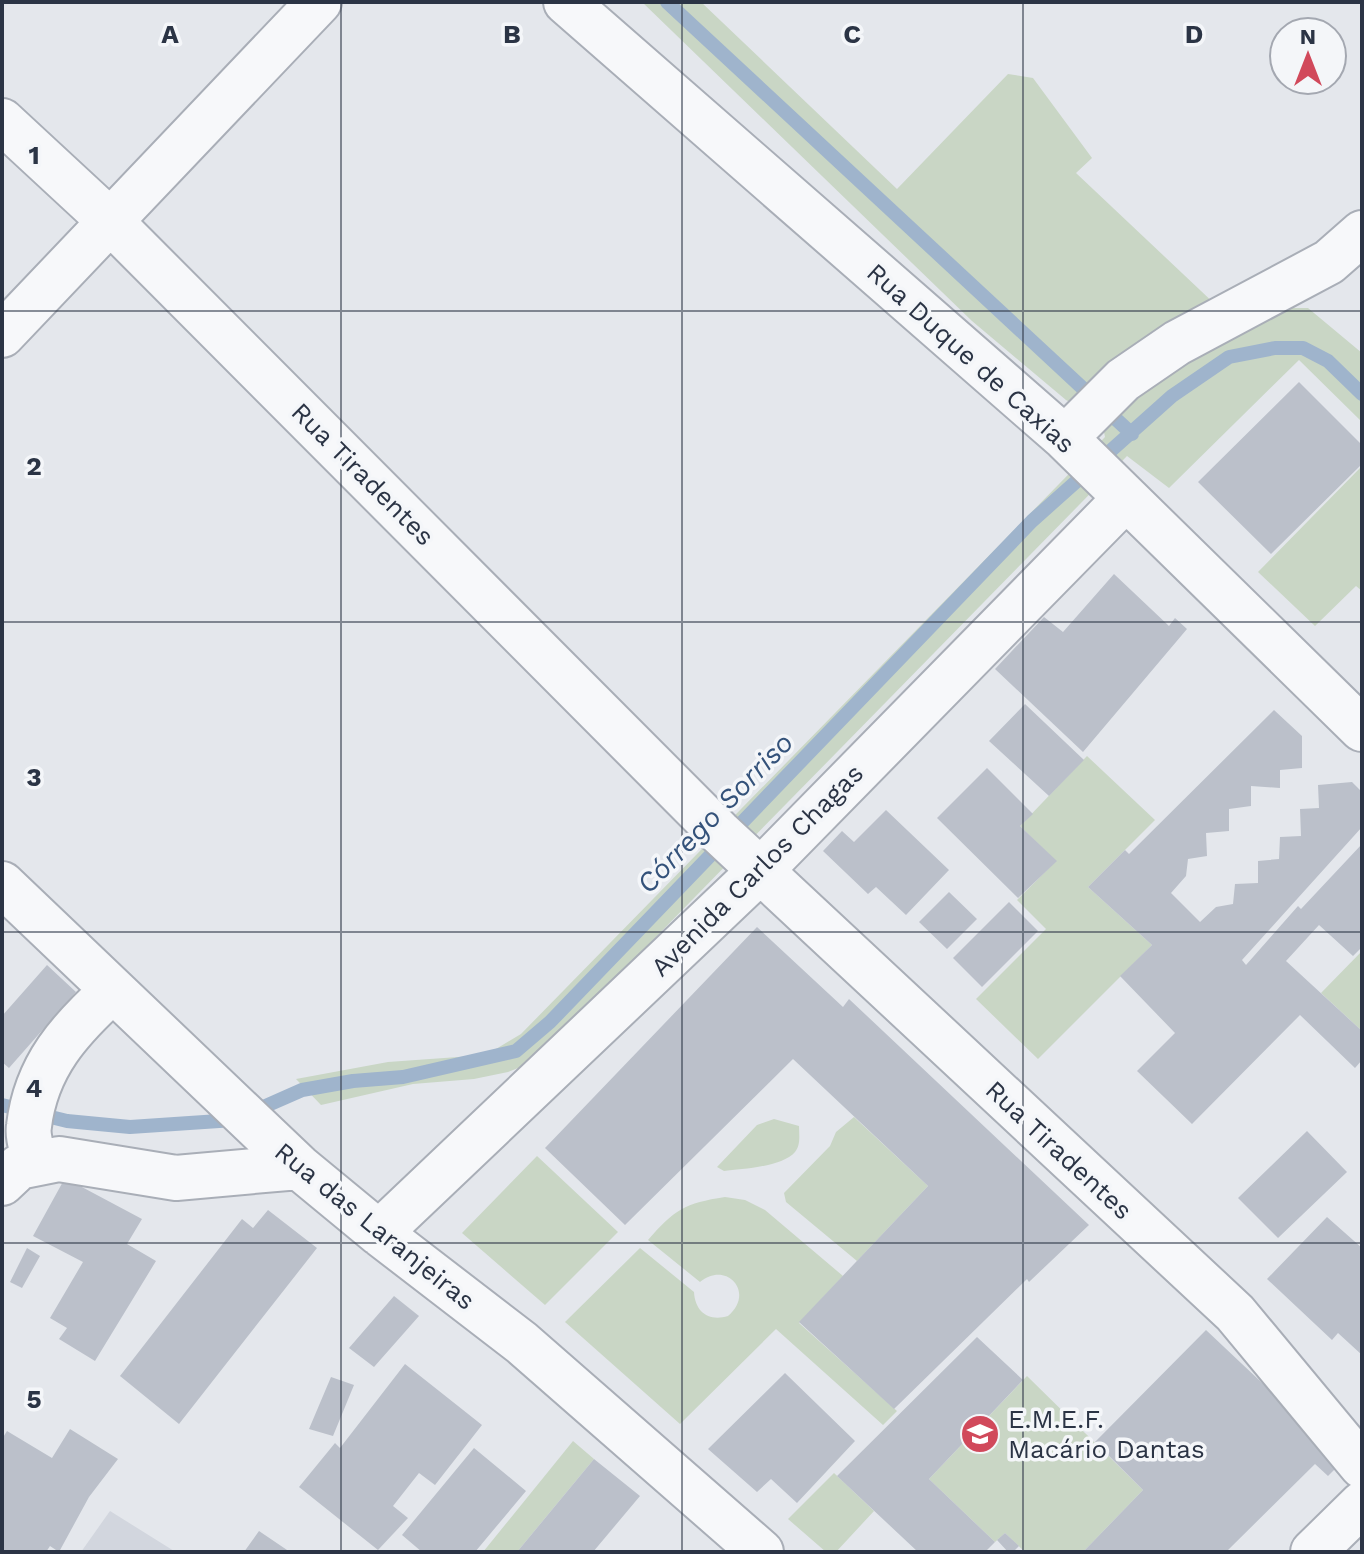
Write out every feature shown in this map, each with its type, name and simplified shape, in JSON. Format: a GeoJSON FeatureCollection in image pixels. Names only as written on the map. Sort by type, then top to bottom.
{"type":"FeatureCollection","features":[{"type":"Feature","properties":{"kind":"street"},"geometry":{"type":"LineString","coordinates":[[2,335],[319,2]]}},
{"type":"Feature","properties":{"kind":"street","name":"Rua Duque de Caxias"},"geometry":{"type":"LineString","coordinates":[[566,2],[1095,468],[1362,729]]}},
{"type":"Feature","properties":{"kind":"street","name":"Rua Tiradentes"},"geometry":{"type":"LineString","coordinates":[[2,121],[111,222],[739,851],[1235,1313],[1362,1466]]}},
{"type":"Feature","properties":{"kind":"street","name":"Avenida Carlos Chagas"},"geometry":{"type":"LineString","coordinates":[[379,1233],[1095,468],[1123,380],[1177,343],[1329,262],[1362,233]]}},
{"type":"Feature","properties":{"kind":"street","name":"Rua das Laranjeiras"},"geometry":{"type":"LineString","coordinates":[[2,884],[299,1167],[522,1343],[761,1552]]}},
{"type":"Feature","properties":{"kind":"street"},"geometry":{"type":"LineString","coordinates":[[113,990],[76,1024],[42,1072],[22,1158],[59,1159],[176,1178],[299,1167]]}},
{"type":"Feature","properties":{"kind":"street"},"geometry":{"type":"LineString","coordinates":[[1313,1552],[1362,1504]]}},
{"type":"Feature","properties":{"kind":"shaded area"},"geometry":{"type":"Polygon","coordinates":[[[110,1511],[174,1551],[175,1552],[81,1552],[110,1511]]]}},
{"type":"Feature","properties":{"kind":"green space"},"geometry":{"type":"Polygon","coordinates":[[[642,2],[701,2],[897,189],[1008,74],[1033,78],[1092,158],[1076,173],[1218,307],[1076,405],[1066,400],[972,321],[642,2]]]}},
{"type":"Feature","properties":{"kind":"green space"},"geometry":{"type":"Polygon","coordinates":[[[1285,308],[1308,308],[1362,353],[1362,422],[1299,360],[1169,488],[1127,456],[648,945],[574,1032],[548,1056],[508,1072],[474,1079],[413,1084],[321,1105],[296,1079],[388,1062],[486,1055],[521,1034],[1105,437],[1103,427],[1166,370],[1285,308]]]}},
{"type":"Feature","properties":{"kind":"green space"},"geometry":{"type":"Polygon","coordinates":[[[1362,466],[1362,591],[1356,586],[1315,626],[1258,572],[1362,466]]]}},
{"type":"Feature","properties":{"kind":"green space"},"geometry":{"type":"Polygon","coordinates":[[[1087,756],[1155,820],[1088,887],[1152,945],[1038,1059],[976,999],[1046,929],[1017,900],[1056,861],[1020,826],[1087,756]]]}},
{"type":"Feature","properties":{"kind":"green space"},"geometry":{"type":"Polygon","coordinates":[[[1362,951],[1362,1031],[1321,993],[1362,951]]]}},
{"type":"Feature","properties":{"kind":"green space"},"geometry":{"type":"Polygon","coordinates":[[[854,1117],[928,1186],[857,1261],[786,1202],[784,1193],[830,1146],[836,1132],[854,1117]]]}},
{"type":"Feature","properties":{"kind":"green space"},"geometry":{"type":"Polygon","coordinates":[[[774,1119],[799,1126],[799,1143],[795,1152],[781,1161],[761,1166],[724,1171],[717,1167],[757,1125],[774,1119]]]}},
{"type":"Feature","properties":{"kind":"green space"},"geometry":{"type":"Polygon","coordinates":[[[537,1156],[618,1232],[545,1305],[462,1233],[537,1156]]]}},
{"type":"Feature","properties":{"kind":"green space"},"geometry":{"type":"Polygon","coordinates":[[[725,1197],[745,1200],[765,1210],[843,1276],[799,1323],[897,1411],[883,1425],[776,1329],[680,1424],[565,1322],[640,1248],[694,1292],[697,1305],[704,1314],[715,1318],[728,1316],[736,1307],[739,1297],[734,1282],[719,1275],[700,1282],[648,1240],[665,1221],[681,1210],[725,1197]]]}},
{"type":"Feature","properties":{"kind":"green space"},"geometry":{"type":"Polygon","coordinates":[[[1027,1376],[1143,1490],[1083,1552],[1025,1552],[1005,1533],[995,1542],[929,1479],[1027,1376]]]}},
{"type":"Feature","properties":{"kind":"green space"},"geometry":{"type":"Polygon","coordinates":[[[573,1441],[594,1459],[517,1552],[483,1552],[573,1441]]]}},
{"type":"Feature","properties":{"kind":"green space"},"geometry":{"type":"Polygon","coordinates":[[[834,1473],[874,1511],[836,1552],[826,1552],[788,1519],[834,1473]]]}},
{"type":"Feature","properties":{"kind":"building"},"geometry":{"type":"Polygon","coordinates":[[[1299,382],[1362,445],[1362,464],[1271,554],[1198,482],[1299,382]]]}},
{"type":"Feature","properties":{"kind":"building"},"geometry":{"type":"Polygon","coordinates":[[[1114,574],[1169,626],[1175,618],[1187,629],[1083,752],[995,669],[1044,617],[1063,632],[1114,574]]]}},
{"type":"Feature","properties":{"kind":"building"},"geometry":{"type":"Polygon","coordinates":[[[1025,704],[1084,760],[1049,796],[989,741],[1025,704]]]}},
{"type":"Feature","properties":{"kind":"building"},"geometry":{"type":"Polygon","coordinates":[[[1274,710],[1302,736],[1302,768],[1280,770],[1280,788],[1251,786],[1251,806],[1229,809],[1229,831],[1206,833],[1207,856],[1188,859],[1186,876],[1171,893],[1200,922],[1216,907],[1233,904],[1235,884],[1258,883],[1258,861],[1279,859],[1280,837],[1301,836],[1300,809],[1319,808],[1318,785],[1352,782],[1362,792],[1362,827],[1242,960],[1246,965],[1298,906],[1301,909],[1362,844],[1362,947],[1353,956],[1319,925],[1286,961],[1362,1031],[1362,1060],[1355,1068],[1300,1015],[1192,1124],[1137,1071],[1175,1033],[1120,976],[1152,945],[1088,887],[1125,850],[1129,854],[1274,710]]]}},
{"type":"Feature","properties":{"kind":"building"},"geometry":{"type":"Polygon","coordinates":[[[987,768],[1033,814],[1020,826],[1057,861],[1018,898],[937,818],[987,768]]]}},
{"type":"Feature","properties":{"kind":"building"},"geometry":{"type":"Polygon","coordinates":[[[886,810],[949,870],[906,915],[876,887],[868,894],[823,851],[842,831],[854,842],[886,810]]]}},
{"type":"Feature","properties":{"kind":"building"},"geometry":{"type":"Polygon","coordinates":[[[949,892],[977,919],[947,949],[919,922],[949,892]]]}},
{"type":"Feature","properties":{"kind":"building"},"geometry":{"type":"Polygon","coordinates":[[[1009,902],[1038,931],[982,987],[953,958],[1009,902]]]}},
{"type":"Feature","properties":{"kind":"building"},"geometry":{"type":"Polygon","coordinates":[[[757,927],[843,1007],[849,999],[1089,1225],[1029,1282],[1027,1279],[894,1409],[799,1322],[928,1186],[793,1059],[625,1225],[545,1148],[757,927]]]}},
{"type":"Feature","properties":{"kind":"building"},"geometry":{"type":"Polygon","coordinates":[[[47,965],[76,992],[9,1068],[2,1062],[2,1016],[47,965]]]}},
{"type":"Feature","properties":{"kind":"building"},"geometry":{"type":"Polygon","coordinates":[[[1307,1131],[1347,1172],[1278,1238],[1238,1198],[1307,1131]]]}},
{"type":"Feature","properties":{"kind":"building"},"geometry":{"type":"Polygon","coordinates":[[[65,1178],[142,1219],[127,1244],[156,1261],[95,1361],[59,1339],[67,1328],[50,1318],[83,1262],[33,1236],[65,1178]]]}},
{"type":"Feature","properties":{"kind":"building"},"geometry":{"type":"Polygon","coordinates":[[[268,1210],[317,1248],[179,1424],[120,1376],[242,1219],[253,1228],[268,1210]]]}},
{"type":"Feature","properties":{"kind":"building"},"geometry":{"type":"Polygon","coordinates":[[[1327,1217],[1362,1248],[1362,1355],[1338,1333],[1332,1340],[1267,1279],[1327,1217]]]}},
{"type":"Feature","properties":{"kind":"building"},"geometry":{"type":"Polygon","coordinates":[[[27,1248],[40,1256],[22,1288],[10,1282],[27,1248]]]}},
{"type":"Feature","properties":{"kind":"building"},"geometry":{"type":"Polygon","coordinates":[[[394,1296],[419,1316],[374,1367],[349,1348],[394,1296]]]}},
{"type":"Feature","properties":{"kind":"building"},"geometry":{"type":"Polygon","coordinates":[[[1206,1330],[1344,1460],[1328,1476],[1315,1464],[1226,1552],[1083,1552],[1143,1490],[1095,1442],[1206,1330]]]}},
{"type":"Feature","properties":{"kind":"building"},"geometry":{"type":"Polygon","coordinates":[[[977,1337],[1023,1380],[929,1479],[995,1542],[985,1552],[918,1552],[837,1476],[977,1337]]]}},
{"type":"Feature","properties":{"kind":"building"},"geometry":{"type":"Polygon","coordinates":[[[405,1364],[482,1425],[435,1485],[419,1473],[393,1506],[408,1518],[378,1550],[299,1487],[335,1443],[340,1448],[405,1364]]]}},
{"type":"Feature","properties":{"kind":"building"},"geometry":{"type":"Polygon","coordinates":[[[785,1373],[855,1441],[797,1503],[771,1479],[757,1492],[708,1449],[785,1373]]]}},
{"type":"Feature","properties":{"kind":"building"},"geometry":{"type":"Polygon","coordinates":[[[331,1377],[354,1385],[333,1436],[309,1429],[331,1377]]]}},
{"type":"Feature","properties":{"kind":"building"},"geometry":{"type":"Polygon","coordinates":[[[70,1429],[118,1459],[89,1497],[59,1552],[50,1546],[46,1552],[2,1552],[2,1439],[7,1431],[52,1458],[70,1429]]]}},
{"type":"Feature","properties":{"kind":"building"},"geometry":{"type":"Polygon","coordinates":[[[474,1448],[526,1491],[475,1552],[422,1552],[402,1535],[474,1448]]]}},
{"type":"Feature","properties":{"kind":"building"},"geometry":{"type":"Polygon","coordinates":[[[594,1459],[640,1496],[593,1552],[517,1552],[594,1459]]]}},
{"type":"Feature","properties":{"kind":"building"},"geometry":{"type":"Polygon","coordinates":[[[259,1531],[290,1552],[244,1552],[259,1531]]]}},
{"type":"Feature","properties":{"kind":"building"},"geometry":{"type":"Polygon","coordinates":[[[1005,1533],[1019,1546],[1013,1552],[1008,1552],[997,1540],[1005,1533]]]}},
{"type":"Feature","properties":{"kind":"waterway"},"geometry":{"type":"LineString","coordinates":[[667,2],[1132,434]]}},
{"type":"Feature","properties":{"kind":"waterway","name":"Córrego Sorriso"},"geometry":{"type":"LineString","coordinates":[[2,1105],[67,1121],[130,1127],[234,1120],[302,1090],[353,1081],[403,1077],[516,1051],[550,1022],[1032,521],[1172,396],[1229,357],[1275,348],[1303,348],[1328,361],[1362,394]]}},
{"type":"Feature","properties":{"kind":"place","name":"E.M.E.F. Macário Dantas"},"geometry":{"type":"Point","coordinates":[980,1434]}}]}
